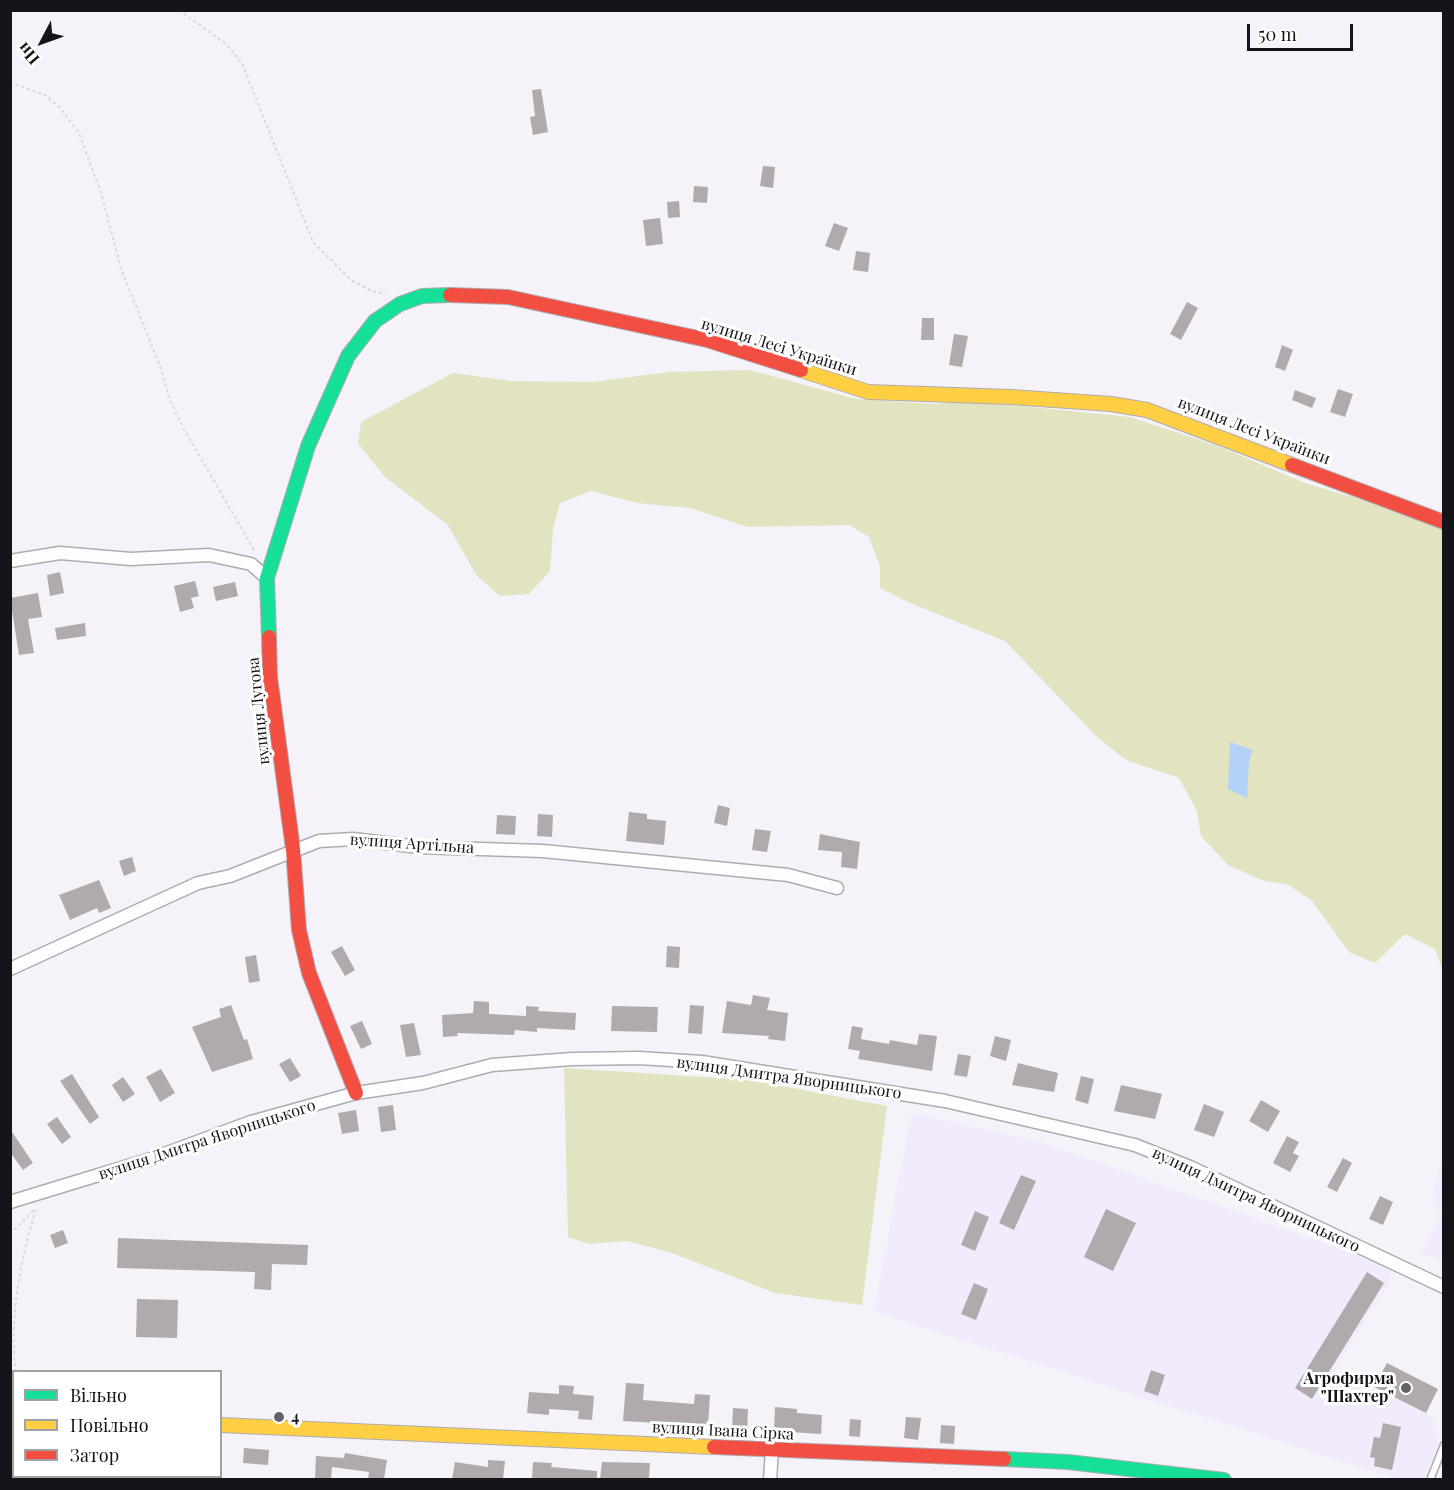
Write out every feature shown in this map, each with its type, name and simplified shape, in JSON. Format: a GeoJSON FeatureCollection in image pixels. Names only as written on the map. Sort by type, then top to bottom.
{"type":"FeatureCollection","features":[{"type":"Feature","properties":{"kind":"street","name":"вулиця Лесі Українки"},"geometry":{"type":"LineString","coordinates":[[267,578],[308,446],[348,356],[363,333],[386,311],[422,296],[438,294],[508,297],[585,312],[707,340],[868,392],[1011,397],[1111,404],[1147,410],[1443,522]]}},
{"type":"Feature","properties":{"kind":"street"},"geometry":{"type":"LineString","coordinates":[[10,561],[60,553],[131,559],[209,555],[251,564],[267,578]]}},
{"type":"Feature","properties":{"kind":"street","name":"вулиця Лугова"},"geometry":{"type":"LineString","coordinates":[[267,578],[270,677],[293,849],[299,930],[309,973],[356,1094]]}},
{"type":"Feature","properties":{"kind":"street","name":"вулиця Артільна"},"geometry":{"type":"LineString","coordinates":[[10,969],[198,883],[230,876],[293,849],[319,841],[352,839],[418,847],[543,851],[788,875],[837,888]]}},
{"type":"Feature","properties":{"kind":"street","name":"вулиця Дмитра Яворницького"},"geometry":{"type":"LineString","coordinates":[[10,1202],[151,1159],[251,1122],[356,1094],[423,1083],[492,1065],[572,1059],[639,1058],[702,1062],[945,1101],[1135,1145],[1190,1167],[1443,1287]]}},
{"type":"Feature","properties":{"kind":"street","name":"вулиця Івана Сірка"},"geometry":{"type":"LineString","coordinates":[[222,1425],[1068,1462],[1224,1479]]}},
{"type":"Feature","properties":{"kind":"street"},"geometry":{"type":"LineString","coordinates":[[770,1479],[772,1450]]}},
{"type":"Feature","properties":{"kind":"lane"},"geometry":{"type":"LineString","coordinates":[[1430,1479],[1443,1445]]}},
{"type":"Feature","properties":{"kind":"path"},"geometry":{"type":"LineString","coordinates":[[179,10],[226,44],[242,63],[313,242],[351,280],[372,291],[395,296]]}},
{"type":"Feature","properties":{"kind":"path"},"geometry":{"type":"LineString","coordinates":[[10,82],[45,95],[60,108],[79,133],[91,162],[122,269],[160,366],[170,400],[184,429],[255,550]]}},
{"type":"Feature","properties":{"kind":"path"},"geometry":{"type":"LineString","coordinates":[[10,1234],[48,1192]]}},
{"type":"Feature","properties":{"kind":"path"},"geometry":{"type":"LineString","coordinates":[[16,1370],[14,1349],[19,1278],[35,1209]]}},
{"type":"Feature","properties":{"kind":"shaded area"},"geometry":{"type":"Polygon","coordinates":[[[911,1113],[1041,1142],[1383,1264],[1389,1269],[1390,1281],[1333,1373],[1365,1384],[1433,1417],[1439,1444],[1424,1479],[1398,1479],[874,1312],[911,1113]]]}},
{"type":"Feature","properties":{"kind":"shaded area"},"geometry":{"type":"Polygon","coordinates":[[[1443,1153],[1443,1261],[1420,1253],[1442,1210],[1435,1209],[1437,1197],[1432,1198],[1443,1153]]]}},
{"type":"Feature","properties":{"kind":"green space"},"geometry":{"type":"Polygon","coordinates":[[[750,370],[856,399],[935,404],[971,401],[1130,417],[1218,446],[1305,483],[1359,499],[1444,530],[1443,971],[1435,949],[1405,934],[1375,963],[1349,952],[1312,901],[1287,884],[1264,881],[1228,865],[1201,836],[1197,811],[1179,778],[1126,760],[1096,736],[1005,641],[908,602],[880,588],[880,566],[869,537],[849,525],[747,527],[690,508],[637,503],[591,491],[560,503],[553,530],[550,571],[529,594],[500,596],[477,576],[447,524],[385,477],[358,443],[361,422],[453,373],[512,381],[592,382],[669,372],[750,370]]]}},
{"type":"Feature","properties":{"kind":"green space"},"geometry":{"type":"Polygon","coordinates":[[[564,1068],[750,1080],[887,1106],[862,1305],[775,1293],[672,1253],[628,1241],[589,1244],[568,1237],[564,1068]]]}},
{"type":"Feature","properties":{"kind":"water"},"geometry":{"type":"Polygon","coordinates":[[[1230,742],[1253,750],[1249,761],[1247,798],[1228,789],[1230,742]]]}},
{"type":"Feature","properties":{"kind":"building"},"geometry":{"type":"Polygon","coordinates":[[[541,89],[548,132],[533,135],[530,117],[535,116],[532,90],[541,89]]]}},
{"type":"Feature","properties":{"kind":"building"},"geometry":{"type":"Polygon","coordinates":[[[763,166],[775,167],[773,188],[760,186],[763,166]]]}},
{"type":"Feature","properties":{"kind":"building"},"geometry":{"type":"Polygon","coordinates":[[[694,186],[708,187],[707,203],[693,202],[694,186]]]}},
{"type":"Feature","properties":{"kind":"building"},"geometry":{"type":"Polygon","coordinates":[[[679,201],[680,217],[668,218],[667,202],[679,201]]]}},
{"type":"Feature","properties":{"kind":"building"},"geometry":{"type":"Polygon","coordinates":[[[660,218],[663,244],[646,246],[643,220],[660,218]]]}},
{"type":"Feature","properties":{"kind":"building"},"geometry":{"type":"Polygon","coordinates":[[[834,223],[848,228],[839,251],[825,246],[834,223]]]}},
{"type":"Feature","properties":{"kind":"building"},"geometry":{"type":"Polygon","coordinates":[[[856,251],[870,253],[868,272],[853,270],[856,251]]]}},
{"type":"Feature","properties":{"kind":"building"},"geometry":{"type":"Polygon","coordinates":[[[1187,302],[1198,308],[1181,340],[1170,334],[1187,302]]]}},
{"type":"Feature","properties":{"kind":"building"},"geometry":{"type":"Polygon","coordinates":[[[922,318],[934,318],[934,340],[921,340],[922,318]]]}},
{"type":"Feature","properties":{"kind":"building"},"geometry":{"type":"Polygon","coordinates":[[[954,334],[968,336],[962,367],[949,365],[954,334]]]}},
{"type":"Feature","properties":{"kind":"building"},"geometry":{"type":"Polygon","coordinates":[[[1282,345],[1293,350],[1285,371],[1275,367],[1282,345]]]}},
{"type":"Feature","properties":{"kind":"building"},"geometry":{"type":"Polygon","coordinates":[[[1338,389],[1353,394],[1345,417],[1330,412],[1338,389]]]}},
{"type":"Feature","properties":{"kind":"building"},"geometry":{"type":"Polygon","coordinates":[[[1295,390],[1316,398],[1312,408],[1292,400],[1295,390]]]}},
{"type":"Feature","properties":{"kind":"building"},"geometry":{"type":"Polygon","coordinates":[[[60,572],[64,593],[50,596],[47,575],[60,572]]]}},
{"type":"Feature","properties":{"kind":"building"},"geometry":{"type":"Polygon","coordinates":[[[195,581],[199,596],[191,598],[194,608],[180,612],[174,586],[195,581]]]}},
{"type":"Feature","properties":{"kind":"building"},"geometry":{"type":"Polygon","coordinates":[[[235,582],[238,596],[216,601],[213,587],[235,582]]]}},
{"type":"Feature","properties":{"kind":"building"},"geometry":{"type":"Polygon","coordinates":[[[38,593],[42,617],[28,619],[34,653],[19,655],[10,598],[38,593]]]}},
{"type":"Feature","properties":{"kind":"building"},"geometry":{"type":"Polygon","coordinates":[[[85,623],[86,636],[57,640],[55,628],[85,623]]]}},
{"type":"Feature","properties":{"kind":"building"},"geometry":{"type":"Polygon","coordinates":[[[718,805],[730,808],[727,826],[714,823],[718,805]]]}},
{"type":"Feature","properties":{"kind":"building"},"geometry":{"type":"Polygon","coordinates":[[[629,812],[647,814],[647,819],[666,821],[664,845],[626,841],[629,812]]]}},
{"type":"Feature","properties":{"kind":"building"},"geometry":{"type":"Polygon","coordinates":[[[538,814],[553,815],[552,837],[537,836],[538,814]]]}},
{"type":"Feature","properties":{"kind":"building"},"geometry":{"type":"Polygon","coordinates":[[[497,815],[516,816],[515,835],[496,834],[497,815]]]}},
{"type":"Feature","properties":{"kind":"building"},"geometry":{"type":"Polygon","coordinates":[[[755,829],[771,831],[767,852],[752,850],[755,829]]]}},
{"type":"Feature","properties":{"kind":"building"},"geometry":{"type":"Polygon","coordinates":[[[820,834],[860,842],[857,869],[841,867],[842,852],[818,850],[820,834]]]}},
{"type":"Feature","properties":{"kind":"building"},"geometry":{"type":"Polygon","coordinates":[[[132,857],[136,871],[124,876],[119,861],[132,857]]]}},
{"type":"Feature","properties":{"kind":"building"},"geometry":{"type":"Polygon","coordinates":[[[99,880],[111,908],[99,913],[97,908],[70,920],[59,895],[99,880]]]}},
{"type":"Feature","properties":{"kind":"building"},"geometry":{"type":"Polygon","coordinates":[[[342,946],[355,970],[345,976],[331,952],[342,946]]]}},
{"type":"Feature","properties":{"kind":"building"},"geometry":{"type":"Polygon","coordinates":[[[667,946],[680,947],[679,968],[666,967],[667,946]]]}},
{"type":"Feature","properties":{"kind":"building"},"geometry":{"type":"Polygon","coordinates":[[[256,955],[260,981],[249,983],[245,957],[256,955]]]}},
{"type":"Feature","properties":{"kind":"building"},"geometry":{"type":"Polygon","coordinates":[[[753,995],[770,998],[767,1010],[788,1013],[785,1041],[768,1039],[769,1036],[722,1033],[727,1001],[751,1005],[753,995]]]}},
{"type":"Feature","properties":{"kind":"building"},"geometry":{"type":"Polygon","coordinates":[[[474,1001],[489,1002],[489,1014],[526,1016],[526,1006],[539,1007],[538,1011],[576,1013],[575,1030],[537,1028],[537,1032],[515,1030],[514,1035],[457,1033],[458,1036],[443,1037],[442,1015],[473,1013],[474,1001]]]}},
{"type":"Feature","properties":{"kind":"building"},"geometry":{"type":"Polygon","coordinates":[[[231,1005],[244,1040],[247,1039],[253,1059],[212,1072],[192,1027],[221,1017],[219,1009],[231,1005]]]}},
{"type":"Feature","properties":{"kind":"building"},"geometry":{"type":"Polygon","coordinates":[[[690,1005],[704,1006],[702,1034],[688,1033],[690,1005]]]}},
{"type":"Feature","properties":{"kind":"building"},"geometry":{"type":"Polygon","coordinates":[[[612,1006],[658,1007],[657,1032],[611,1031],[612,1006]]]}},
{"type":"Feature","properties":{"kind":"building"},"geometry":{"type":"Polygon","coordinates":[[[362,1021],[372,1044],[361,1049],[350,1026],[362,1021]]]}},
{"type":"Feature","properties":{"kind":"building"},"geometry":{"type":"Polygon","coordinates":[[[414,1023],[421,1055],[406,1057],[400,1025],[414,1023]]]}},
{"type":"Feature","properties":{"kind":"building"},"geometry":{"type":"Polygon","coordinates":[[[852,1026],[863,1028],[861,1039],[889,1044],[890,1040],[917,1045],[919,1034],[937,1036],[932,1071],[858,1059],[860,1051],[848,1049],[852,1026]]]}},
{"type":"Feature","properties":{"kind":"building"},"geometry":{"type":"Polygon","coordinates":[[[995,1036],[1011,1040],[1006,1061],[990,1056],[995,1036]]]}},
{"type":"Feature","properties":{"kind":"building"},"geometry":{"type":"Polygon","coordinates":[[[958,1054],[971,1056],[967,1077],[954,1075],[958,1054]]]}},
{"type":"Feature","properties":{"kind":"building"},"geometry":{"type":"Polygon","coordinates":[[[290,1058],[301,1076],[290,1082],[279,1064],[290,1058]]]}},
{"type":"Feature","properties":{"kind":"building"},"geometry":{"type":"Polygon","coordinates":[[[1018,1063],[1058,1073],[1054,1092],[1012,1085],[1018,1063]]]}},
{"type":"Feature","properties":{"kind":"building"},"geometry":{"type":"Polygon","coordinates":[[[161,1069],[175,1093],[160,1102],[146,1077],[161,1069]]]}},
{"type":"Feature","properties":{"kind":"building"},"geometry":{"type":"Polygon","coordinates":[[[72,1074],[99,1117],[90,1124],[60,1081],[72,1074]]]}},
{"type":"Feature","properties":{"kind":"building"},"geometry":{"type":"Polygon","coordinates":[[[1081,1076],[1094,1079],[1088,1104],[1075,1100],[1081,1076]]]}},
{"type":"Feature","properties":{"kind":"building"},"geometry":{"type":"Polygon","coordinates":[[[123,1077],[135,1094],[123,1102],[112,1085],[123,1077]]]}},
{"type":"Feature","properties":{"kind":"building"},"geometry":{"type":"Polygon","coordinates":[[[1121,1085],[1162,1094],[1155,1119],[1114,1111],[1121,1085]]]}},
{"type":"Feature","properties":{"kind":"building"},"geometry":{"type":"Polygon","coordinates":[[[1261,1100],[1280,1111],[1268,1132],[1249,1121],[1261,1100]]]}},
{"type":"Feature","properties":{"kind":"building"},"geometry":{"type":"Polygon","coordinates":[[[1204,1104],[1224,1112],[1214,1137],[1194,1130],[1204,1104]]]}},
{"type":"Feature","properties":{"kind":"building"},"geometry":{"type":"Polygon","coordinates":[[[393,1105],[396,1130],[381,1132],[378,1107],[393,1105]]]}},
{"type":"Feature","properties":{"kind":"building"},"geometry":{"type":"Polygon","coordinates":[[[356,1110],[359,1131],[342,1134],[338,1113],[356,1110]]]}},
{"type":"Feature","properties":{"kind":"building"},"geometry":{"type":"Polygon","coordinates":[[[57,1117],[71,1137],[62,1144],[47,1124],[57,1117]]]}},
{"type":"Feature","properties":{"kind":"building"},"geometry":{"type":"Polygon","coordinates":[[[10,1129],[33,1163],[23,1170],[10,1152],[10,1129]]]}},
{"type":"Feature","properties":{"kind":"building"},"geometry":{"type":"Polygon","coordinates":[[[1287,1136],[1299,1142],[1293,1153],[1299,1156],[1290,1172],[1273,1163],[1287,1136]]]}},
{"type":"Feature","properties":{"kind":"building"},"geometry":{"type":"Polygon","coordinates":[[[1343,1158],[1352,1163],[1337,1192],[1327,1187],[1343,1158]]]}},
{"type":"Feature","properties":{"kind":"building"},"geometry":{"type":"Polygon","coordinates":[[[1021,1175],[1036,1181],[1014,1230],[999,1223],[1021,1175]]]}},
{"type":"Feature","properties":{"kind":"building"},"geometry":{"type":"Polygon","coordinates":[[[1380,1196],[1393,1202],[1383,1225],[1369,1219],[1380,1196]]]}},
{"type":"Feature","properties":{"kind":"building"},"geometry":{"type":"Polygon","coordinates":[[[1106,1209],[1136,1223],[1113,1271],[1084,1257],[1106,1209]]]}},
{"type":"Feature","properties":{"kind":"building"},"geometry":{"type":"Polygon","coordinates":[[[975,1211],[989,1217],[975,1251],[961,1245],[975,1211]]]}},
{"type":"Feature","properties":{"kind":"building"},"geometry":{"type":"Polygon","coordinates":[[[63,1230],[68,1243],[55,1248],[50,1235],[63,1230]]]}},
{"type":"Feature","properties":{"kind":"building"},"geometry":{"type":"Polygon","coordinates":[[[118,1238],[308,1245],[307,1265],[272,1264],[271,1290],[254,1289],[255,1272],[117,1268],[118,1238]]]}},
{"type":"Feature","properties":{"kind":"building"},"geometry":{"type":"Polygon","coordinates":[[[1367,1272],[1384,1283],[1312,1399],[1295,1388],[1367,1272]]]}},
{"type":"Feature","properties":{"kind":"building"},"geometry":{"type":"Polygon","coordinates":[[[974,1283],[988,1289],[976,1320],[961,1314],[974,1283]]]}},
{"type":"Feature","properties":{"kind":"building"},"geometry":{"type":"Polygon","coordinates":[[[137,1299],[178,1300],[177,1338],[136,1337],[137,1299]]]}},
{"type":"Feature","properties":{"kind":"building","name":"Агрофирма \"Шахтер\""},"geometry":{"type":"Polygon","coordinates":[[[1387,1363],[1438,1389],[1426,1413],[1374,1387],[1387,1363]]]}},
{"type":"Feature","properties":{"kind":"building"},"geometry":{"type":"Polygon","coordinates":[[[1151,1370],[1165,1375],[1158,1396],[1144,1391],[1151,1370]]]}},
{"type":"Feature","properties":{"kind":"building"},"geometry":{"type":"Polygon","coordinates":[[[626,1383],[644,1384],[643,1400],[694,1404],[695,1394],[710,1395],[708,1426],[623,1421],[626,1383]]]}},
{"type":"Feature","properties":{"kind":"building"},"geometry":{"type":"Polygon","coordinates":[[[559,1385],[574,1386],[573,1394],[594,1396],[592,1420],[578,1419],[579,1411],[549,1409],[549,1415],[527,1413],[529,1392],[559,1394],[559,1385]]]}},
{"type":"Feature","properties":{"kind":"building"},"geometry":{"type":"Polygon","coordinates":[[[775,1407],[797,1409],[797,1413],[822,1415],[821,1434],[774,1431],[775,1407]]]}},
{"type":"Feature","properties":{"kind":"building"},"geometry":{"type":"Polygon","coordinates":[[[733,1408],[748,1409],[747,1431],[732,1430],[733,1408]]]}},
{"type":"Feature","properties":{"kind":"building"},"geometry":{"type":"Polygon","coordinates":[[[906,1417],[921,1418],[918,1440],[904,1438],[906,1417]]]}},
{"type":"Feature","properties":{"kind":"building"},"geometry":{"type":"Polygon","coordinates":[[[850,1419],[861,1420],[860,1437],[849,1436],[850,1419]]]}},
{"type":"Feature","properties":{"kind":"building"},"geometry":{"type":"Polygon","coordinates":[[[1383,1423],[1401,1427],[1392,1470],[1374,1466],[1375,1458],[1370,1457],[1374,1437],[1380,1438],[1383,1423]]]}},
{"type":"Feature","properties":{"kind":"building"},"geometry":{"type":"Polygon","coordinates":[[[941,1425],[955,1426],[954,1444],[940,1443],[941,1425]]]}},
{"type":"Feature","properties":{"kind":"building"},"geometry":{"type":"Polygon","coordinates":[[[244,1448],[269,1450],[268,1465],[243,1463],[244,1448]]]}},
{"type":"Feature","properties":{"kind":"building"},"geometry":{"type":"Polygon","coordinates":[[[345,1453],[387,1460],[384,1479],[368,1479],[369,1472],[332,1467],[331,1479],[315,1478],[316,1456],[344,1458],[345,1453]]]}},
{"type":"Feature","properties":{"kind":"building"},"geometry":{"type":"Polygon","coordinates":[[[488,1460],[505,1461],[503,1479],[452,1479],[455,1462],[488,1467],[488,1460]]]}},
{"type":"Feature","properties":{"kind":"building"},"geometry":{"type":"Polygon","coordinates":[[[533,1462],[552,1463],[551,1467],[597,1471],[597,1479],[532,1479],[533,1462]]]}},
{"type":"Feature","properties":{"kind":"building"},"geometry":{"type":"Polygon","coordinates":[[[602,1462],[650,1463],[649,1479],[600,1479],[602,1462]]]}},
{"type":"Feature","properties":{"kind":"traffic: fast"},"geometry":{"type":"LineString","coordinates":[[269,637],[267,578],[308,446],[348,356],[375,321],[400,304],[422,296],[450,295]]}},
{"type":"Feature","properties":{"kind":"traffic: fast"},"geometry":{"type":"LineString","coordinates":[[1004,1459],[1068,1462],[1224,1480]]}},
{"type":"Feature","properties":{"kind":"traffic: slow"},"geometry":{"type":"LineString","coordinates":[[801,370],[868,392],[1011,397],[1111,404],[1147,410],[1292,465]]}},
{"type":"Feature","properties":{"kind":"traffic: slow"},"geometry":{"type":"LineString","coordinates":[[222,1425],[714,1447]]}},
{"type":"Feature","properties":{"kind":"traffic: jam"},"geometry":{"type":"LineString","coordinates":[[450,295],[508,297],[707,340],[801,370]]}},
{"type":"Feature","properties":{"kind":"traffic: jam"},"geometry":{"type":"LineString","coordinates":[[1292,465],[1444,522]]}},
{"type":"Feature","properties":{"kind":"traffic: jam"},"geometry":{"type":"LineString","coordinates":[[269,637],[270,677],[293,849],[299,930],[309,973],[356,1093]]}},
{"type":"Feature","properties":{"kind":"traffic: jam"},"geometry":{"type":"LineString","coordinates":[[714,1447],[1004,1459]]}},
{"type":"Feature","properties":{"kind":"place","name":"Агрофирма \"Шахтер\""},"geometry":{"type":"Point","coordinates":[1406,1388]}},
{"type":"Feature","properties":{"kind":"place","name":"4"},"geometry":{"type":"Point","coordinates":[279,1417]}}]}
